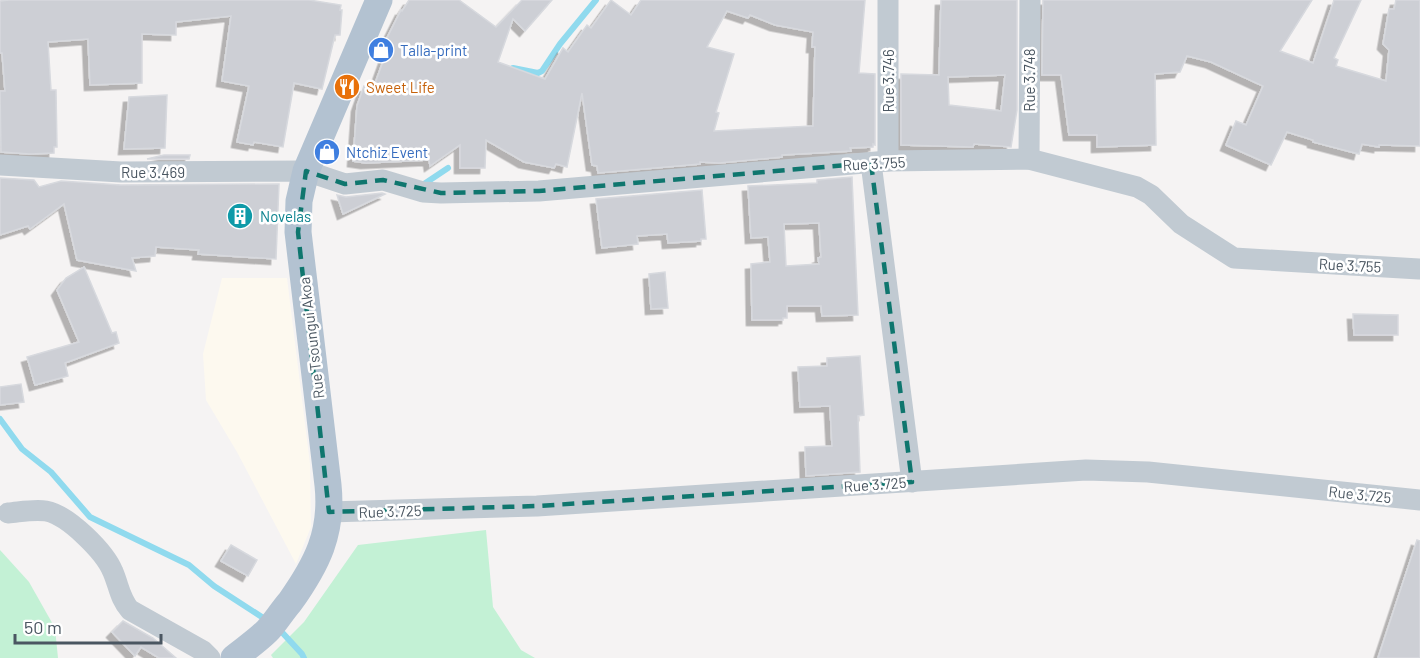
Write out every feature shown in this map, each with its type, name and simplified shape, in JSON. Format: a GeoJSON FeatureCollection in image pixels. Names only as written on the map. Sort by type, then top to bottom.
{"type":"FeatureCollection","features":[{"type":"Feature","properties":{"kind":"main road","name":"Rue Tsoungui Akoa"},"geometry":{"type":"LineString","coordinates":[[234,658],[268,630],[305,580],[319,555],[329,512],[328,485],[298,232],[299,201],[306,171],[380,0]]}},
{"type":"Feature","properties":{"kind":"street","name":"Rue 3.746"},"geometry":{"type":"LineString","coordinates":[[888,0],[880,162],[912,482]]}},
{"type":"Feature","properties":{"kind":"street","name":"Rue 3.748"},"geometry":{"type":"LineString","coordinates":[[1029,159],[1030,0]]}},
{"type":"Feature","properties":{"kind":"street","name":"Rue 3.755"},"geometry":{"type":"LineString","coordinates":[[306,171],[345,184],[383,180],[423,192],[441,193],[539,191],[880,162],[1029,159],[1137,187],[1151,195],[1181,224],[1234,258],[1419,269]]}},
{"type":"Feature","properties":{"kind":"street","name":"Rue 3.469"},"geometry":{"type":"LineString","coordinates":[[0,165],[121,172],[306,171]]}},
{"type":"Feature","properties":{"kind":"street","name":"Rue 3.725"},"geometry":{"type":"LineString","coordinates":[[329,512],[537,507],[1086,470],[1148,472],[1420,500]]}},
{"type":"Feature","properties":{"kind":"street"},"geometry":{"type":"LineString","coordinates":[[8,513],[45,511],[62,517],[104,556],[113,571],[123,603],[130,610],[203,651],[210,658]]}},
{"type":"Feature","properties":{"kind":"highlighted area"},"geometry":{"type":"Polygon","coordinates":[[[871,163],[912,482],[537,506],[329,512],[298,232],[306,171],[345,184],[383,180],[441,193],[539,191],[871,163]]]}},
{"type":"Feature","properties":{"kind":"shaded area"},"geometry":{"type":"Polygon","coordinates":[[[222,278],[287,278],[310,464],[311,527],[296,564],[237,452],[206,400],[203,354],[222,278]]]}},
{"type":"Feature","properties":{"kind":"green space"},"geometry":{"type":"Polygon","coordinates":[[[486,530],[493,607],[521,650],[535,658],[273,658],[271,655],[304,622],[358,545],[486,530]]]}},
{"type":"Feature","properties":{"kind":"green space"},"geometry":{"type":"Polygon","coordinates":[[[0,550],[29,582],[55,628],[58,658],[0,658],[0,550]]]}},
{"type":"Feature","properties":{"kind":"building"},"geometry":{"type":"Polygon","coordinates":[[[309,0],[341,5],[340,10],[342,10],[340,35],[335,35],[322,89],[294,83],[283,147],[254,142],[253,145],[237,142],[249,86],[222,81],[231,16],[176,22],[176,35],[142,34],[142,83],[90,85],[88,39],[48,42],[51,90],[56,90],[57,147],[54,147],[54,153],[30,154],[1,152],[0,91],[5,91],[2,53],[0,53],[0,1],[309,0]]]}},
{"type":"Feature","properties":{"kind":"building"},"geometry":{"type":"Polygon","coordinates":[[[409,0],[459,0],[496,27],[522,0],[552,0],[525,31],[513,19],[498,62],[545,79],[563,48],[568,52],[587,25],[591,28],[611,0],[631,15],[641,0],[865,0],[859,73],[875,74],[875,145],[850,148],[851,151],[782,155],[782,157],[719,163],[700,162],[700,164],[598,173],[597,166],[592,165],[582,93],[567,167],[556,164],[554,168],[524,162],[486,140],[485,168],[460,168],[460,145],[430,166],[429,160],[366,163],[353,161],[357,106],[364,86],[373,89],[390,42],[386,40],[409,0]],[[727,11],[707,47],[734,54],[716,112],[719,113],[714,131],[813,126],[815,47],[812,47],[813,32],[775,25],[750,15],[748,18],[727,11]]]}},
{"type":"Feature","properties":{"kind":"building"},"geometry":{"type":"Polygon","coordinates":[[[941,0],[1017,0],[1017,110],[1011,147],[974,144],[973,147],[901,145],[901,74],[939,75],[941,0]],[[1005,75],[948,77],[949,105],[1001,111],[1005,75]]]}},
{"type":"Feature","properties":{"kind":"building"},"geometry":{"type":"Polygon","coordinates":[[[1043,0],[1312,0],[1280,51],[1313,63],[1334,0],[1361,0],[1334,58],[1338,60],[1336,66],[1386,81],[1389,50],[1383,44],[1389,9],[1394,9],[1396,0],[1420,0],[1420,146],[1379,145],[1379,147],[1362,144],[1359,154],[1313,142],[1313,140],[1287,132],[1271,165],[1226,145],[1236,121],[1246,125],[1263,86],[1211,62],[1187,56],[1180,72],[1155,74],[1156,145],[1097,147],[1097,135],[1069,135],[1061,75],[1042,75],[1043,0]]]}},
{"type":"Feature","properties":{"kind":"building"},"geometry":{"type":"Polygon","coordinates":[[[167,95],[165,148],[124,149],[129,97],[167,95]]]}},
{"type":"Feature","properties":{"kind":"building"},"geometry":{"type":"Polygon","coordinates":[[[164,155],[190,155],[189,159],[147,159],[164,155]]]}},
{"type":"Feature","properties":{"kind":"building"},"geometry":{"type":"Polygon","coordinates":[[[852,177],[858,315],[822,316],[821,306],[787,306],[787,318],[783,320],[752,320],[751,264],[770,262],[768,237],[751,238],[748,186],[817,183],[817,180],[852,177]],[[819,223],[784,224],[786,266],[819,264],[818,258],[821,257],[819,223]]]}},
{"type":"Feature","properties":{"kind":"building"},"geometry":{"type":"Polygon","coordinates":[[[0,178],[34,180],[39,187],[61,181],[121,185],[279,184],[276,259],[198,254],[199,250],[156,247],[155,256],[132,258],[136,271],[77,260],[64,204],[30,229],[28,226],[0,235],[0,178]]]}},
{"type":"Feature","properties":{"kind":"building"},"geometry":{"type":"Polygon","coordinates":[[[702,190],[706,239],[668,243],[667,234],[637,236],[638,244],[602,248],[596,199],[702,190]]]}},
{"type":"Feature","properties":{"kind":"building"},"geometry":{"type":"Polygon","coordinates":[[[385,194],[343,214],[337,195],[346,197],[385,194]]]}},
{"type":"Feature","properties":{"kind":"building"},"geometry":{"type":"Polygon","coordinates":[[[84,267],[112,333],[116,332],[119,343],[65,363],[68,376],[35,385],[27,357],[79,342],[57,290],[66,278],[84,267]]]}},
{"type":"Feature","properties":{"kind":"building"},"geometry":{"type":"Polygon","coordinates":[[[665,272],[668,308],[651,309],[649,274],[665,272]]]}},
{"type":"Feature","properties":{"kind":"building"},"geometry":{"type":"Polygon","coordinates":[[[1353,314],[1398,315],[1398,335],[1354,335],[1353,314]]]}},
{"type":"Feature","properties":{"kind":"building"},"geometry":{"type":"Polygon","coordinates":[[[860,356],[864,415],[858,416],[860,472],[806,476],[805,447],[832,446],[830,406],[800,407],[798,367],[827,366],[827,358],[860,356]]]}},
{"type":"Feature","properties":{"kind":"building"},"geometry":{"type":"Polygon","coordinates":[[[21,384],[24,402],[0,405],[0,387],[21,384]]]}},
{"type":"Feature","properties":{"kind":"building"},"geometry":{"type":"Polygon","coordinates":[[[1417,540],[1420,541],[1420,658],[1378,658],[1417,540]]]}},
{"type":"Feature","properties":{"kind":"building"},"geometry":{"type":"Polygon","coordinates":[[[231,545],[257,560],[248,576],[221,561],[231,545]]]}},
{"type":"Feature","properties":{"kind":"building"},"geometry":{"type":"Polygon","coordinates":[[[123,621],[153,638],[176,658],[159,658],[141,647],[135,656],[112,632],[123,621]]]}},
{"type":"Feature","properties":{"kind":"waterway"},"geometry":{"type":"LineString","coordinates":[[513,68],[538,73],[542,71],[560,44],[596,0]]}},
{"type":"Feature","properties":{"kind":"waterway"},"geometry":{"type":"LineString","coordinates":[[424,184],[448,168]]}},
{"type":"Feature","properties":{"kind":"waterway"},"geometry":{"type":"LineString","coordinates":[[0,419],[22,449],[51,472],[90,517],[189,565],[214,586],[268,621]]}},
{"type":"Feature","properties":{"kind":"waterway"},"geometry":{"type":"LineString","coordinates":[[279,629],[304,658]]}},
{"type":"Feature","properties":{"kind":"place","name":"Talla-print"},"geometry":{"type":"Point","coordinates":[381,50]}},
{"type":"Feature","properties":{"kind":"place","name":"Sweet Life"},"geometry":{"type":"Point","coordinates":[347,87]}},
{"type":"Feature","properties":{"kind":"place","name":"Ntchiz Event"},"geometry":{"type":"Point","coordinates":[327,152]}},
{"type":"Feature","properties":{"kind":"place","name":"Novelas"},"geometry":{"type":"Point","coordinates":[240,216]}}]}
